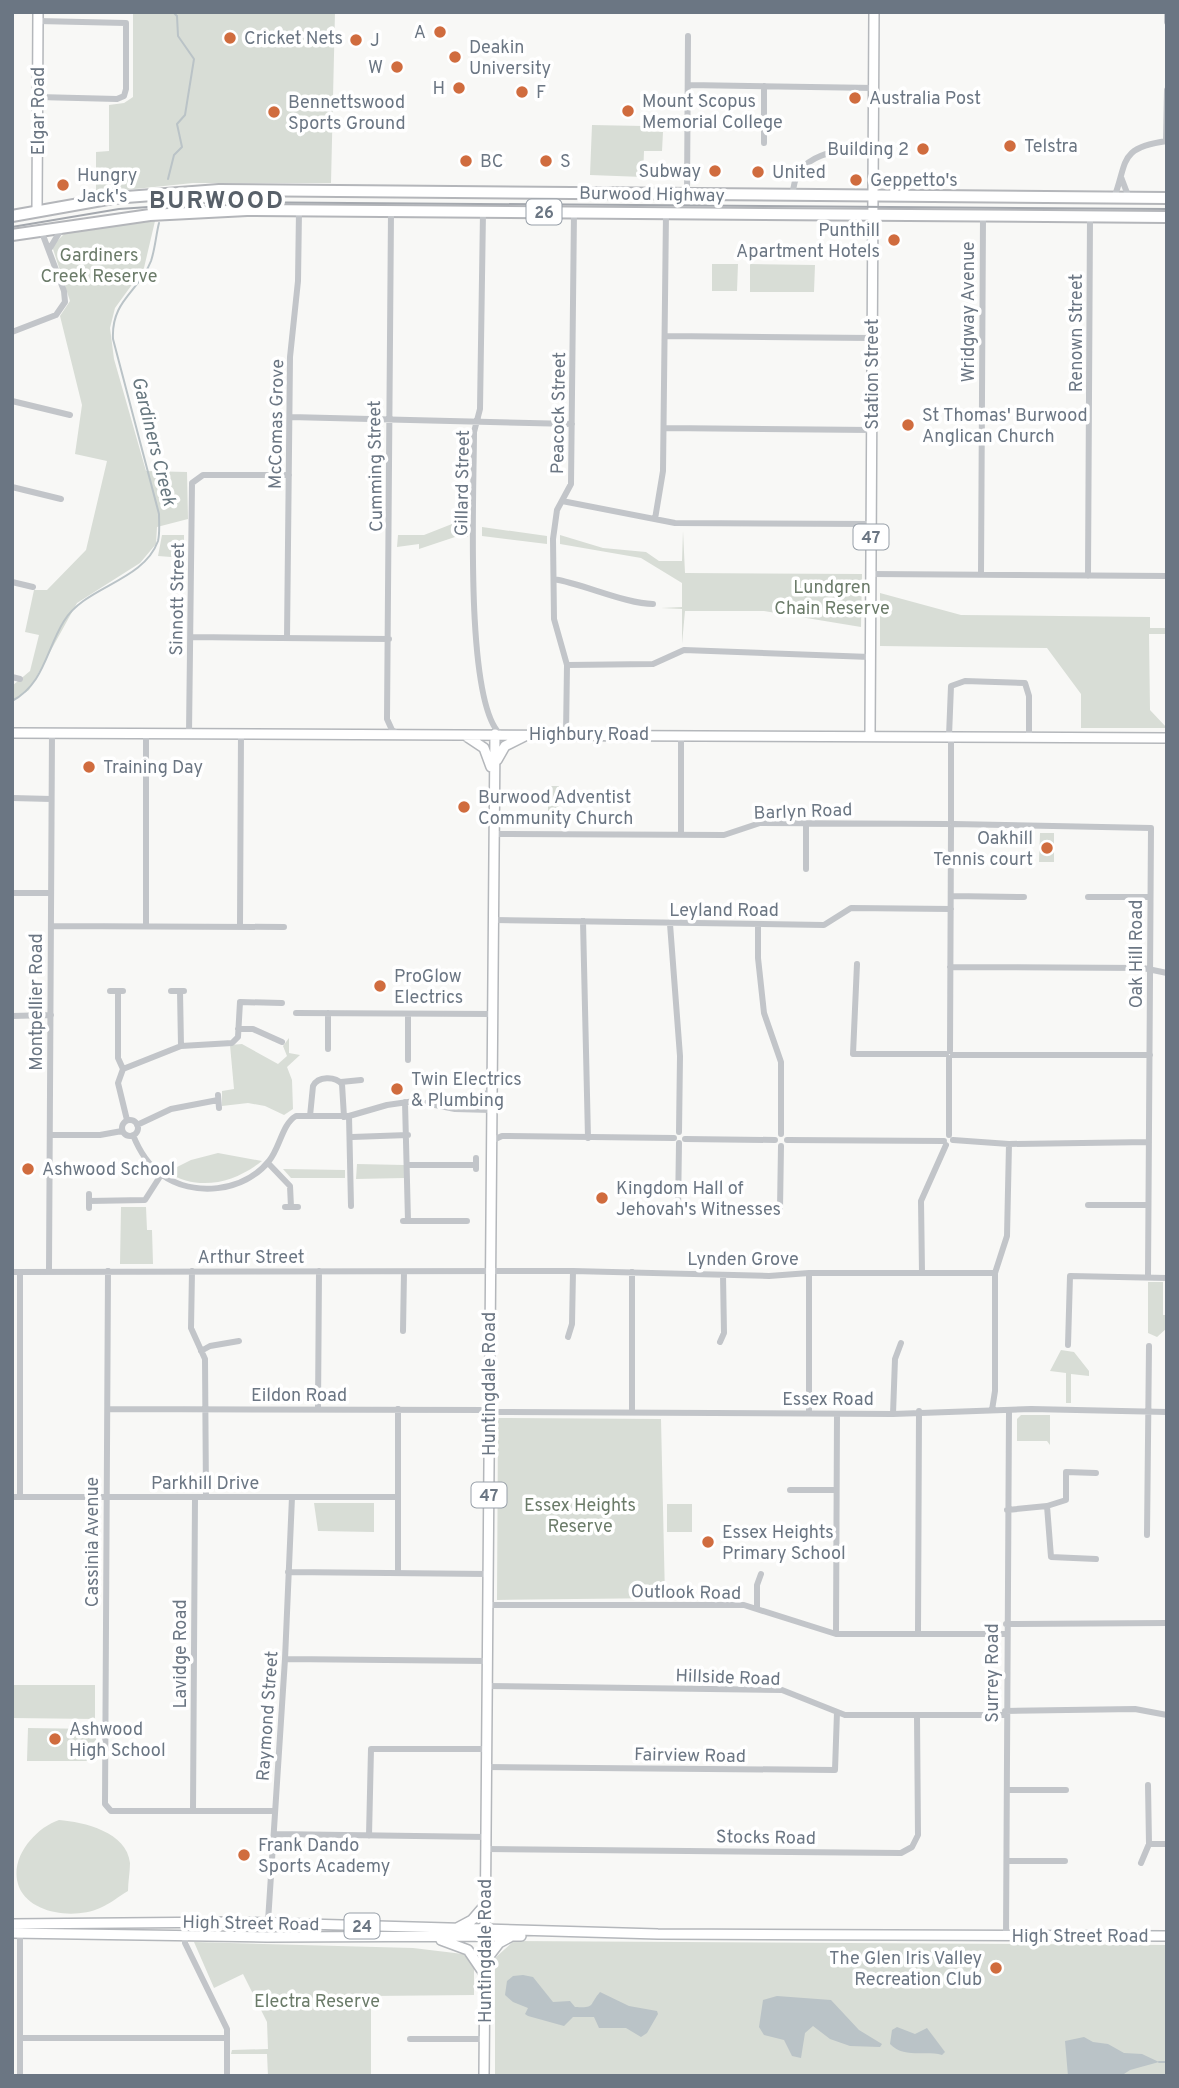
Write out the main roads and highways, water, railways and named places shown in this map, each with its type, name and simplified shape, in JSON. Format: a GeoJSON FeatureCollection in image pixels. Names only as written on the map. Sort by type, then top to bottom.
{"type":"FeatureCollection","features":[{"type":"Feature","properties":{"kind":"highway","name":"Burwood Highway"},"geometry":{"type":"LineString","coordinates":[[12,216],[143,194],[197,191],[1167,198]]}},
{"type":"Feature","properties":{"kind":"highway"},"geometry":{"type":"LineString","coordinates":[[337,211],[338,191]]}},
{"type":"Feature","properties":{"kind":"highway"},"geometry":{"type":"LineString","coordinates":[[733,195],[738,203],[739,214]]}},
{"type":"Feature","properties":{"kind":"highway"},"geometry":{"type":"LineString","coordinates":[[1011,197],[1011,208],[1019,217]]}},
{"type":"Feature","properties":{"kind":"highway"},"geometry":{"type":"LineString","coordinates":[[37,211],[41,230]]}},
{"type":"Feature","properties":{"kind":"highway","name":"Burwood Highway"},"geometry":{"type":"LineString","coordinates":[[12,235],[64,226],[172,214],[299,211],[1167,217]]}},
{"type":"Feature","properties":{"kind":"main road","name":"Station Street"},"geometry":{"type":"LineString","coordinates":[[870,735],[874,12]]}},
{"type":"Feature","properties":{"kind":"main road","name":"Elgar Road"},"geometry":{"type":"LineString","coordinates":[[37,211],[38,17]]}},
{"type":"Feature","properties":{"kind":"main road"},"geometry":{"type":"LineString","coordinates":[[37,186],[43,199],[53,208]]}},
{"type":"Feature","properties":{"kind":"main road","name":"Highbury Road"},"geometry":{"type":"LineString","coordinates":[[12,733],[1167,738]]}},
{"type":"Feature","properties":{"kind":"main road"},"geometry":{"type":"LineString","coordinates":[[463,734],[486,750],[493,779]]}},
{"type":"Feature","properties":{"kind":"main road","name":"Huntingdale Road"},"geometry":{"type":"LineString","coordinates":[[484,2076],[493,779],[498,734]]}},
{"type":"Feature","properties":{"kind":"main road","name":"47"},"geometry":{"type":"LineString","coordinates":[[493,779],[498,757],[505,746],[530,734]]}},
{"type":"Feature","properties":{"kind":"main road"},"geometry":{"type":"LineString","coordinates":[[455,1929],[472,1920],[485,1905]]}},
{"type":"Feature","properties":{"kind":"main road","name":"High Street Road"},"geometry":{"type":"LineString","coordinates":[[16,1928],[186,1922],[455,1929],[512,1936],[658,1934]]}},
{"type":"Feature","properties":{"kind":"main road","name":"High Street Road"},"geometry":{"type":"LineString","coordinates":[[16,1928],[267,1937],[430,1937],[485,1933],[1167,1936]]}},
{"type":"Feature","properties":{"kind":"main road"},"geometry":{"type":"LineString","coordinates":[[485,1961],[499,1943],[512,1936]]}},
{"type":"Feature","properties":{"kind":"main road"},"geometry":{"type":"LineString","coordinates":[[430,1937],[468,1950],[485,1977]]}},
{"type":"Feature","properties":{"kind":"waterway","name":"Gardiners Creek"},"geometry":{"type":"LineString","coordinates":[[168,179],[174,155],[182,147],[177,124],[185,115],[194,59],[178,36],[177,16],[173,12]]}},
{"type":"Feature","properties":{"kind":"waterway","name":"Gardiners Creek"},"geometry":{"type":"LineString","coordinates":[[12,701],[23,694],[38,676],[58,632],[73,609],[140,566],[151,555],[158,541],[159,514],[113,339],[116,315],[151,261],[159,223]]}},
{"type":"Feature","properties":{"kind":"waterway"},"geometry":{"type":"LineString","coordinates":[[1159,2062],[1167,2062]]}},
{"type":"Feature","properties":{"kind":"tram line"},"geometry":{"type":"LineString","coordinates":[[12,227],[119,209],[222,202],[1167,209]]}},
{"type":"Feature","properties":{"kind":"place","name":"A"},"geometry":{"type":"Point","coordinates":[440,32]}},
{"type":"Feature","properties":{"kind":"place","name":"Cricket Nets"},"geometry":{"type":"Point","coordinates":[230,38]}},
{"type":"Feature","properties":{"kind":"place","name":"J"},"geometry":{"type":"Point","coordinates":[356,40]}},
{"type":"Feature","properties":{"kind":"place","name":"Deakin University"},"geometry":{"type":"Point","coordinates":[455,57]}},
{"type":"Feature","properties":{"kind":"place","name":"W"},"geometry":{"type":"Point","coordinates":[397,67]}},
{"type":"Feature","properties":{"kind":"place","name":"H"},"geometry":{"type":"Point","coordinates":[459,88]}},
{"type":"Feature","properties":{"kind":"place","name":"F"},"geometry":{"type":"Point","coordinates":[522,92]}},
{"type":"Feature","properties":{"kind":"place","name":"Australia Post"},"geometry":{"type":"Point","coordinates":[855,98]}},
{"type":"Feature","properties":{"kind":"place","name":"Mount Scopus Memorial College"},"geometry":{"type":"Point","coordinates":[628,111]}},
{"type":"Feature","properties":{"kind":"place","name":"Bennettswood Sports Ground"},"geometry":{"type":"Point","coordinates":[274,112]}},
{"type":"Feature","properties":{"kind":"place","name":"Telstra"},"geometry":{"type":"Point","coordinates":[1010,146]}},
{"type":"Feature","properties":{"kind":"place","name":"Building 2"},"geometry":{"type":"Point","coordinates":[923,149]}},
{"type":"Feature","properties":{"kind":"place","name":"BC"},"geometry":{"type":"Point","coordinates":[466,161]}},
{"type":"Feature","properties":{"kind":"place","name":"S"},"geometry":{"type":"Point","coordinates":[546,161]}},
{"type":"Feature","properties":{"kind":"place","name":"Subway"},"geometry":{"type":"Point","coordinates":[715,171]}},
{"type":"Feature","properties":{"kind":"place","name":"United"},"geometry":{"type":"Point","coordinates":[758,172]}},
{"type":"Feature","properties":{"kind":"place","name":"Geppetto's"},"geometry":{"type":"Point","coordinates":[856,180]}},
{"type":"Feature","properties":{"kind":"place","name":"Hungry Jack's"},"geometry":{"type":"Point","coordinates":[63,185]}},
{"type":"Feature","properties":{"kind":"place","name":"Punthill Apartment Hotels"},"geometry":{"type":"Point","coordinates":[894,240]}},
{"type":"Feature","properties":{"kind":"place","name":"St Thomas' Burwood Anglican Church"},"geometry":{"type":"Point","coordinates":[908,425]}},
{"type":"Feature","properties":{"kind":"place","name":"Training Day"},"geometry":{"type":"Point","coordinates":[89,767]}},
{"type":"Feature","properties":{"kind":"place","name":"Burwood Adventist Community Church"},"geometry":{"type":"Point","coordinates":[464,807]}},
{"type":"Feature","properties":{"kind":"place","name":"Oakhill Tennis court"},"geometry":{"type":"Point","coordinates":[1047,848]}},
{"type":"Feature","properties":{"kind":"place","name":"ProGlow Electrics"},"geometry":{"type":"Point","coordinates":[380,986]}},
{"type":"Feature","properties":{"kind":"place","name":"Twin Electrics & Plumbing"},"geometry":{"type":"Point","coordinates":[397,1089]}},
{"type":"Feature","properties":{"kind":"place","name":"Ashwood School"},"geometry":{"type":"Point","coordinates":[28,1169]}},
{"type":"Feature","properties":{"kind":"place","name":"Kingdom Hall of Jehovah's Witnesses"},"geometry":{"type":"Point","coordinates":[602,1198]}},
{"type":"Feature","properties":{"kind":"place","name":"Essex Heights Primary School"},"geometry":{"type":"Point","coordinates":[708,1542]}},
{"type":"Feature","properties":{"kind":"place","name":"Ashwood High School"},"geometry":{"type":"Point","coordinates":[55,1739]}},
{"type":"Feature","properties":{"kind":"place","name":"Frank Dando Sports Academy"},"geometry":{"type":"Point","coordinates":[244,1855]}},
{"type":"Feature","properties":{"kind":"place","name":"The Glen Iris Valley Recreation Club"},"geometry":{"type":"Point","coordinates":[996,1968]}},
{"type":"Feature","properties":{"kind":"district","name":"BURWOOD"},"geometry":{"type":"Point","coordinates":[217,200]}},
{"type":"Feature","properties":{"kind":"park label","name":"Gardiners Creek Reserve"},"geometry":{"type":"Point","coordinates":[99,265]}},
{"type":"Feature","properties":{"kind":"park label","name":"Lundgren Chain Reserve"},"geometry":{"type":"Point","coordinates":[832,597]}},
{"type":"Feature","properties":{"kind":"park label","name":"Essex Heights Reserve"},"geometry":{"type":"Point","coordinates":[580,1515]}},
{"type":"Feature","properties":{"kind":"park label","name":"Electra Reserve"},"geometry":{"type":"Point","coordinates":[317,2001]}}]}
